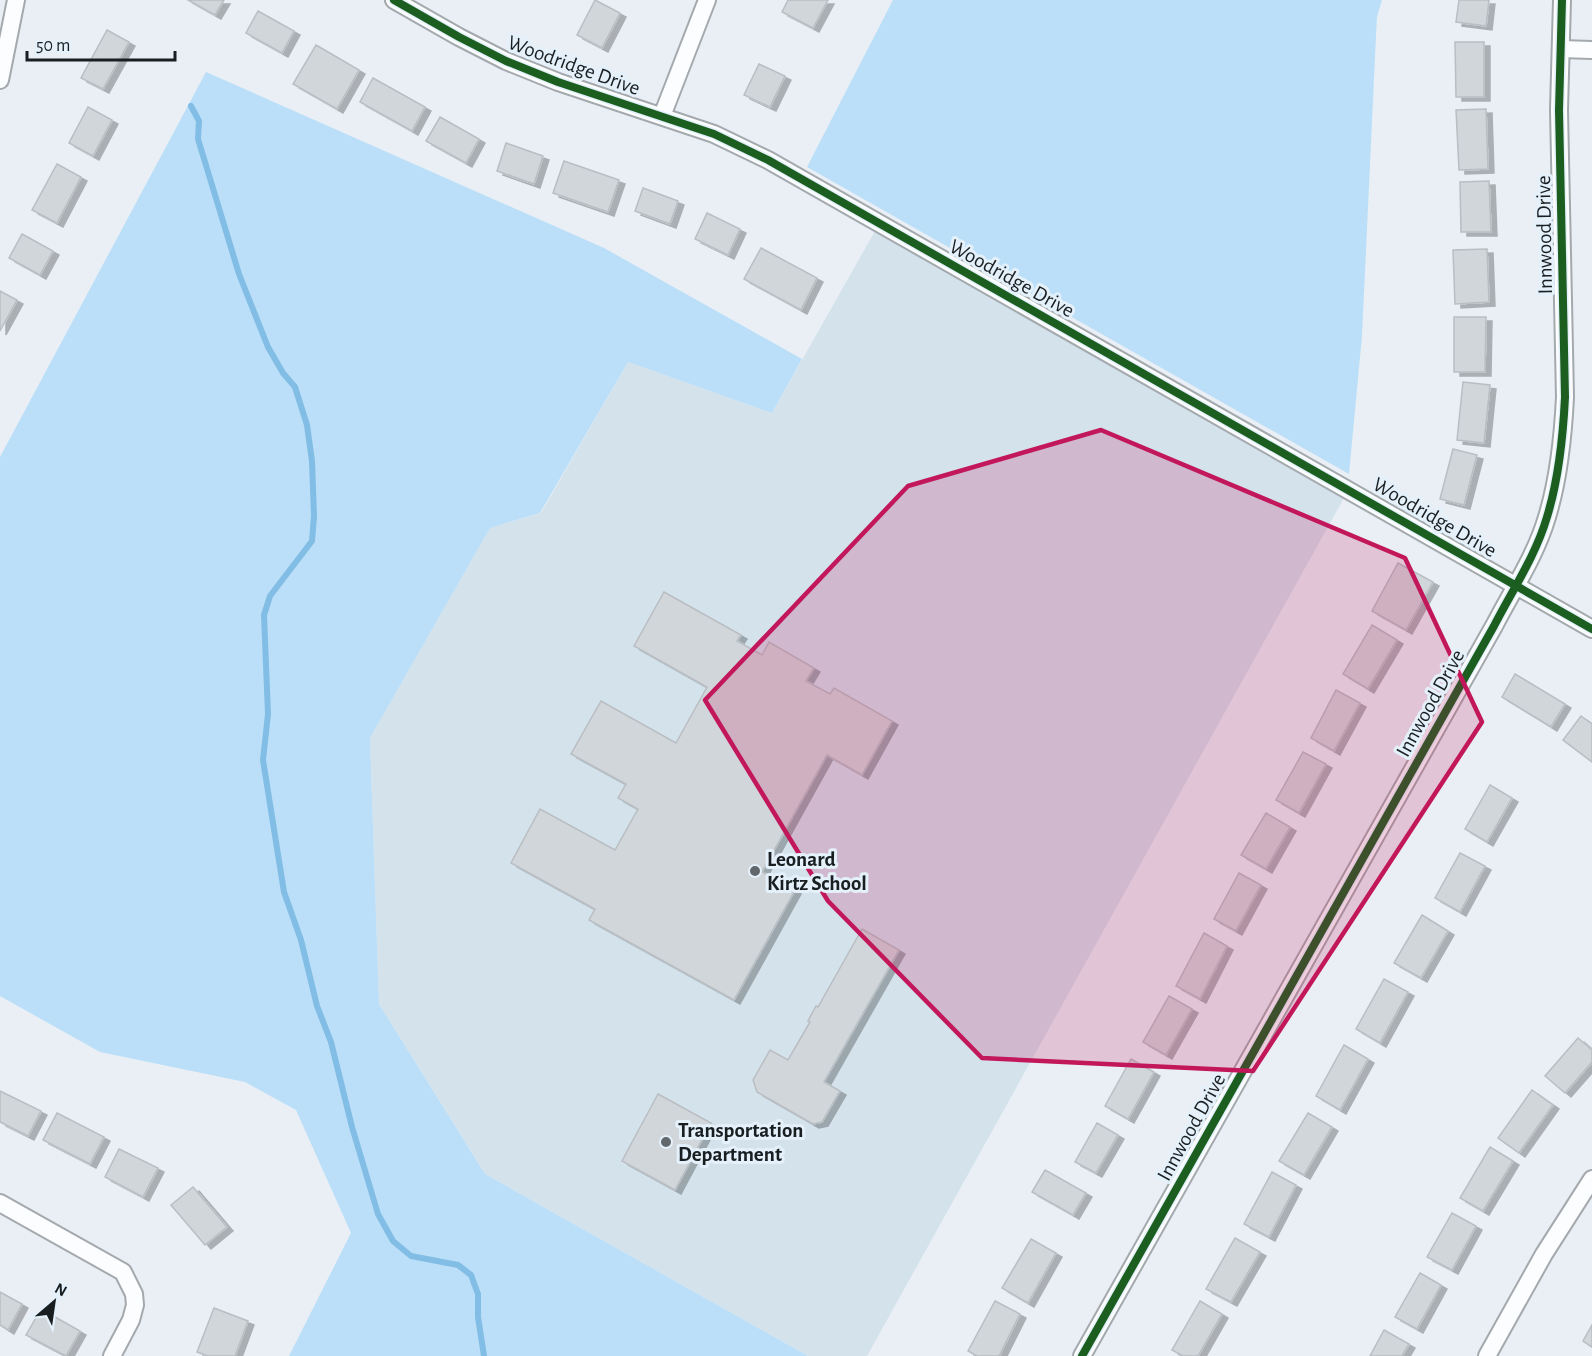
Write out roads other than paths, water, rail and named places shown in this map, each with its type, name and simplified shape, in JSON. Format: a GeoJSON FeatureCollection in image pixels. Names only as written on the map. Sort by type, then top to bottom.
{"type":"FeatureCollection","features":[{"type":"Feature","properties":{"kind":"street"},"geometry":{"type":"LineString","coordinates":[[0,80],[16,0]]}},
{"type":"Feature","properties":{"kind":"street","name":"Woodridge Drive"},"geometry":{"type":"LineString","coordinates":[[394,0],[506,61],[558,82],[714,134],[768,160],[1592,629]]}},
{"type":"Feature","properties":{"kind":"street"},"geometry":{"type":"LineString","coordinates":[[662,116],[707,0]]}},
{"type":"Feature","properties":{"kind":"street","name":"Innwood Drive"},"geometry":{"type":"LineString","coordinates":[[1082,1356],[1477,657],[1539,539],[1547,517],[1558,472],[1563,431],[1559,110],[1562,0]]}},
{"type":"Feature","properties":{"kind":"street"},"geometry":{"type":"LineString","coordinates":[[1561,49],[1592,50]]}},
{"type":"Feature","properties":{"kind":"street"},"geometry":{"type":"LineString","coordinates":[[1487,1356],[1550,1244],[1592,1179]]}},
{"type":"Feature","properties":{"kind":"street"},"geometry":{"type":"LineString","coordinates":[[0,1203],[123,1272],[134,1294],[135,1305],[131,1320],[112,1356]]}},
{"type":"Feature","properties":{"kind":"waterway"},"geometry":{"type":"LineString","coordinates":[[191,106],[199,121],[198,139],[239,274],[268,347],[283,373],[295,387],[307,425],[312,461],[314,516],[312,541],[270,596],[264,615],[268,714],[263,760],[284,892],[301,940],[317,1006],[331,1042],[352,1127],[378,1214],[393,1241],[411,1256],[458,1265],[471,1275],[478,1294],[478,1317],[484,1356]]}},
{"type":"Feature","properties":{"kind":"place","name":"Leonard Kirtz School"},"geometry":{"type":"Point","coordinates":[755,871]}},
{"type":"Feature","properties":{"kind":"place","name":"Transportation Department"},"geometry":{"type":"Point","coordinates":[666,1142]}}]}
